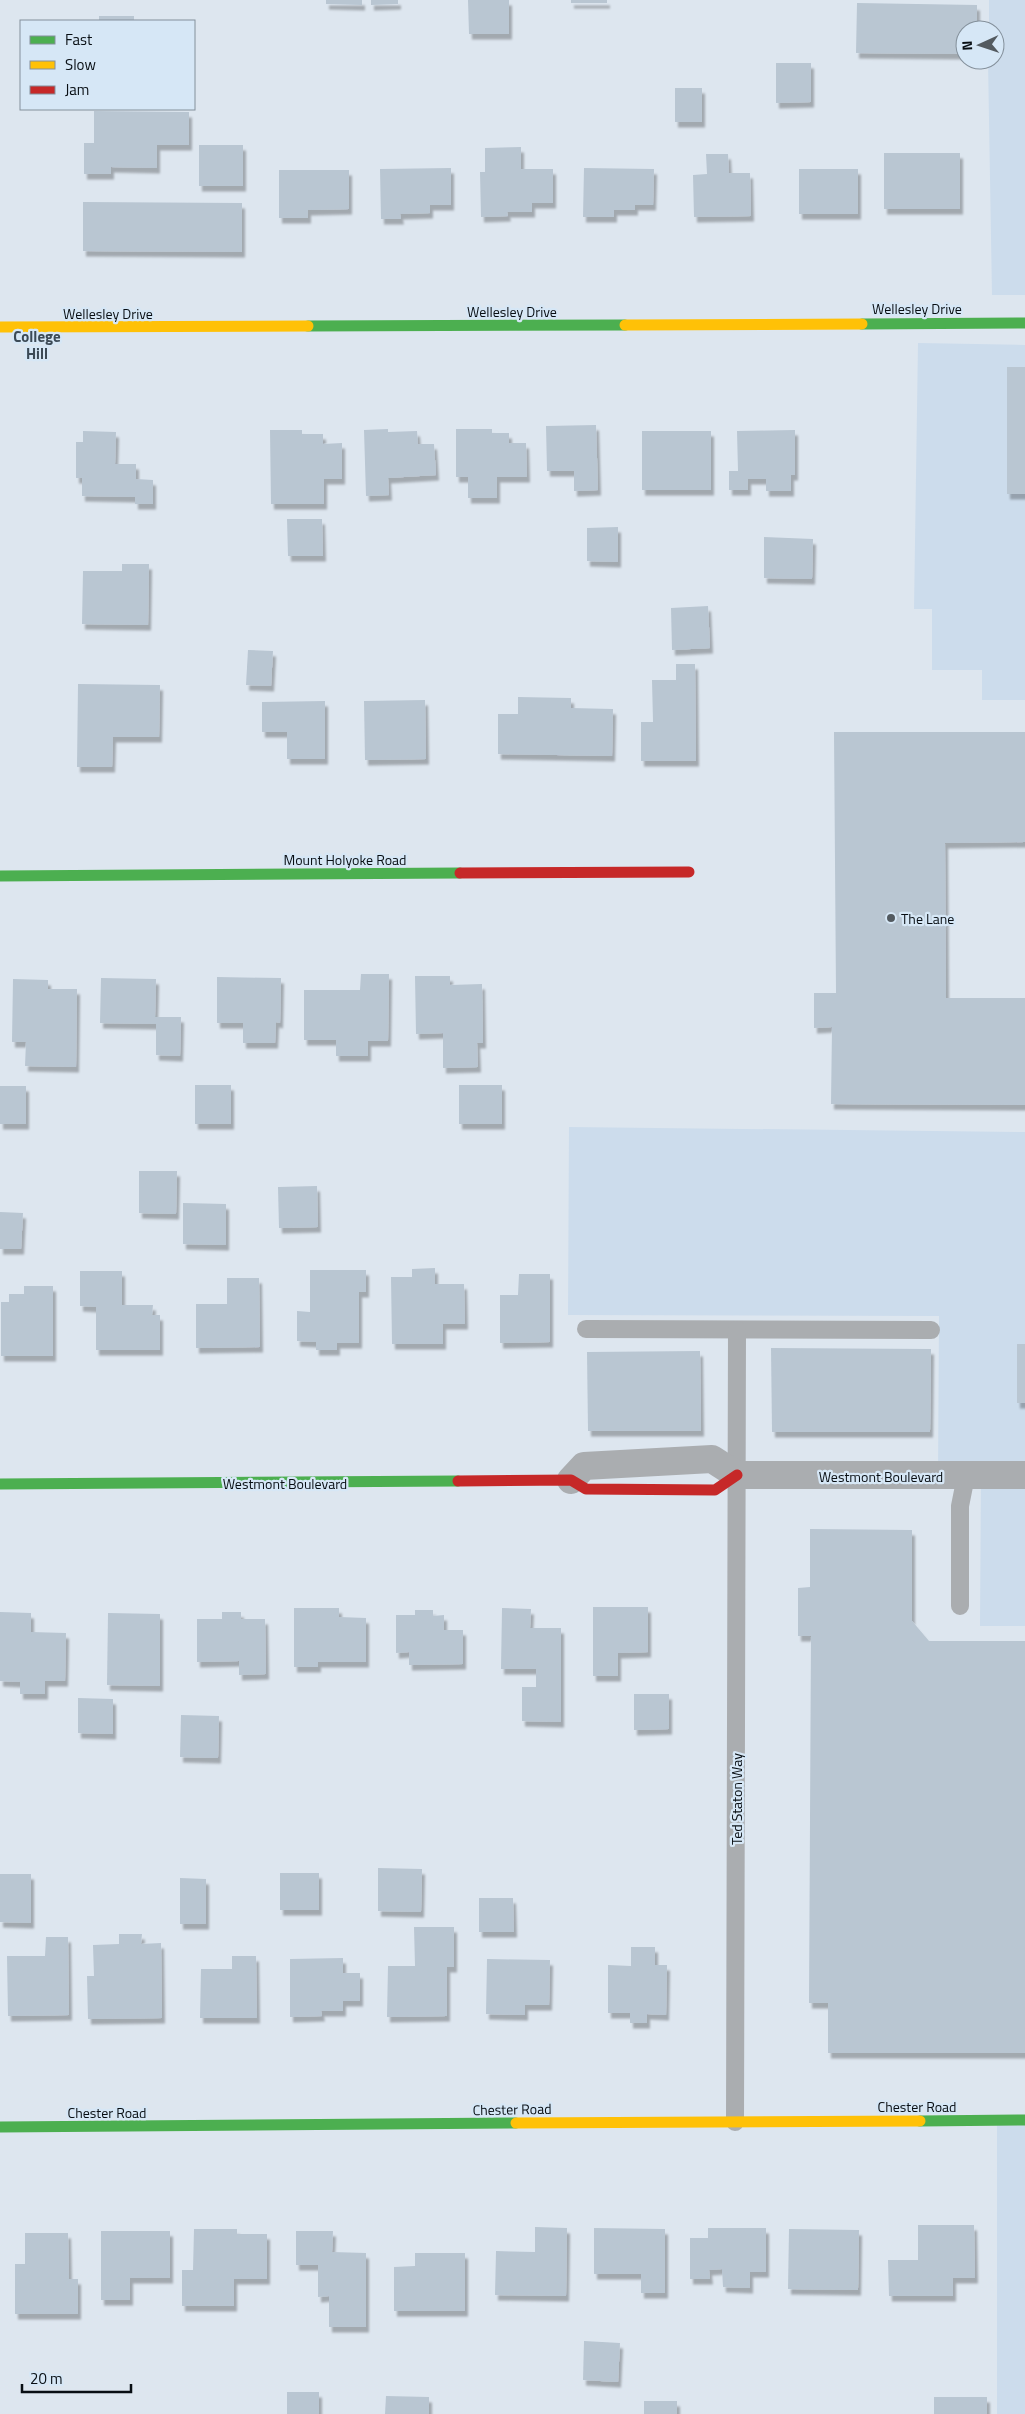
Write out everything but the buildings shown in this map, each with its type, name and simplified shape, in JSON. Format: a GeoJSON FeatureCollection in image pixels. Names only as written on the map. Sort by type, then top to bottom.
{"type":"FeatureCollection","features":[{"type":"Feature","properties":{"kind":"street","name":"Wellesley Drive"},"geometry":{"type":"LineString","coordinates":[[0,328],[1025,323]]}},
{"type":"Feature","properties":{"kind":"street","name":"Mount Holyoke Road"},"geometry":{"type":"LineString","coordinates":[[0,876],[689,872]]}},
{"type":"Feature","properties":{"kind":"street","name":"Westmont Boulevard"},"geometry":{"type":"LineString","coordinates":[[0,1484],[571,1480],[584,1466],[712,1459],[737,1475],[1025,1476]]}},
{"type":"Feature","properties":{"kind":"street","name":"Chester Road"},"geometry":{"type":"LineString","coordinates":[[0,2127],[1025,2120]]}},
{"type":"Feature","properties":{"kind":"lane"},"geometry":{"type":"LineString","coordinates":[[586,1330],[930,1330]]}},
{"type":"Feature","properties":{"kind":"lane","name":"Ted Staton Way"},"geometry":{"type":"LineString","coordinates":[[735,2122],[737,1330]]}},
{"type":"Feature","properties":{"kind":"lane"},"geometry":{"type":"LineString","coordinates":[[960,1606],[960,1506],[966,1476]]}},
{"type":"Feature","properties":{"kind":"shaded area"},"geometry":{"type":"Polygon","coordinates":[[[989,0],[1025,0],[1025,295],[992,295],[988,70],[1005,70],[1005,20],[989,20],[989,0]]]}},
{"type":"Feature","properties":{"kind":"shaded area"},"geometry":{"type":"Polygon","coordinates":[[[918,343],[1025,345],[1025,700],[982,700],[982,670],[932,670],[932,609],[914,609],[918,343]]]}},
{"type":"Feature","properties":{"kind":"shaded area"},"geometry":{"type":"Polygon","coordinates":[[[569,1127],[1025,1132],[1025,1626],[980,1626],[981,1476],[938,1476],[939,1316],[568,1315],[569,1127]]]}},
{"type":"Feature","properties":{"kind":"shaded area"},"geometry":{"type":"Polygon","coordinates":[[[997,2120],[1025,2120],[1025,2414],[997,2414],[997,2120]]]}},
{"type":"Feature","properties":{"kind":"traffic: fast"},"geometry":{"type":"LineString","coordinates":[[862,324],[1025,323]]}},
{"type":"Feature","properties":{"kind":"traffic: fast"},"geometry":{"type":"LineString","coordinates":[[308,326],[625,325]]}},
{"type":"Feature","properties":{"kind":"traffic: fast"},"geometry":{"type":"LineString","coordinates":[[0,876],[460,873]]}},
{"type":"Feature","properties":{"kind":"traffic: fast"},"geometry":{"type":"LineString","coordinates":[[0,1484],[458,1481]]}},
{"type":"Feature","properties":{"kind":"traffic: fast"},"geometry":{"type":"LineString","coordinates":[[920,2121],[1025,2120]]}},
{"type":"Feature","properties":{"kind":"traffic: fast"},"geometry":{"type":"LineString","coordinates":[[0,2127],[516,2123]]}},
{"type":"Feature","properties":{"kind":"traffic: slow"},"geometry":{"type":"LineString","coordinates":[[625,325],[862,324]]}},
{"type":"Feature","properties":{"kind":"traffic: slow"},"geometry":{"type":"LineString","coordinates":[[0,327],[308,326]]}},
{"type":"Feature","properties":{"kind":"traffic: slow"},"geometry":{"type":"LineString","coordinates":[[516,2123],[920,2121]]}},
{"type":"Feature","properties":{"kind":"traffic: jam"},"geometry":{"type":"LineString","coordinates":[[460,873],[689,872]]}},
{"type":"Feature","properties":{"kind":"traffic: jam"},"geometry":{"type":"LineString","coordinates":[[458,1481],[571,1480],[586,1489],[715,1490],[737,1475]]}},
{"type":"Feature","properties":{"kind":"place","name":"The Lane"},"geometry":{"type":"Point","coordinates":[891,918]}},
{"type":"Feature","properties":{"kind":"district","name":"College Hill"},"geometry":{"type":"Point","coordinates":[37,344]}}]}
